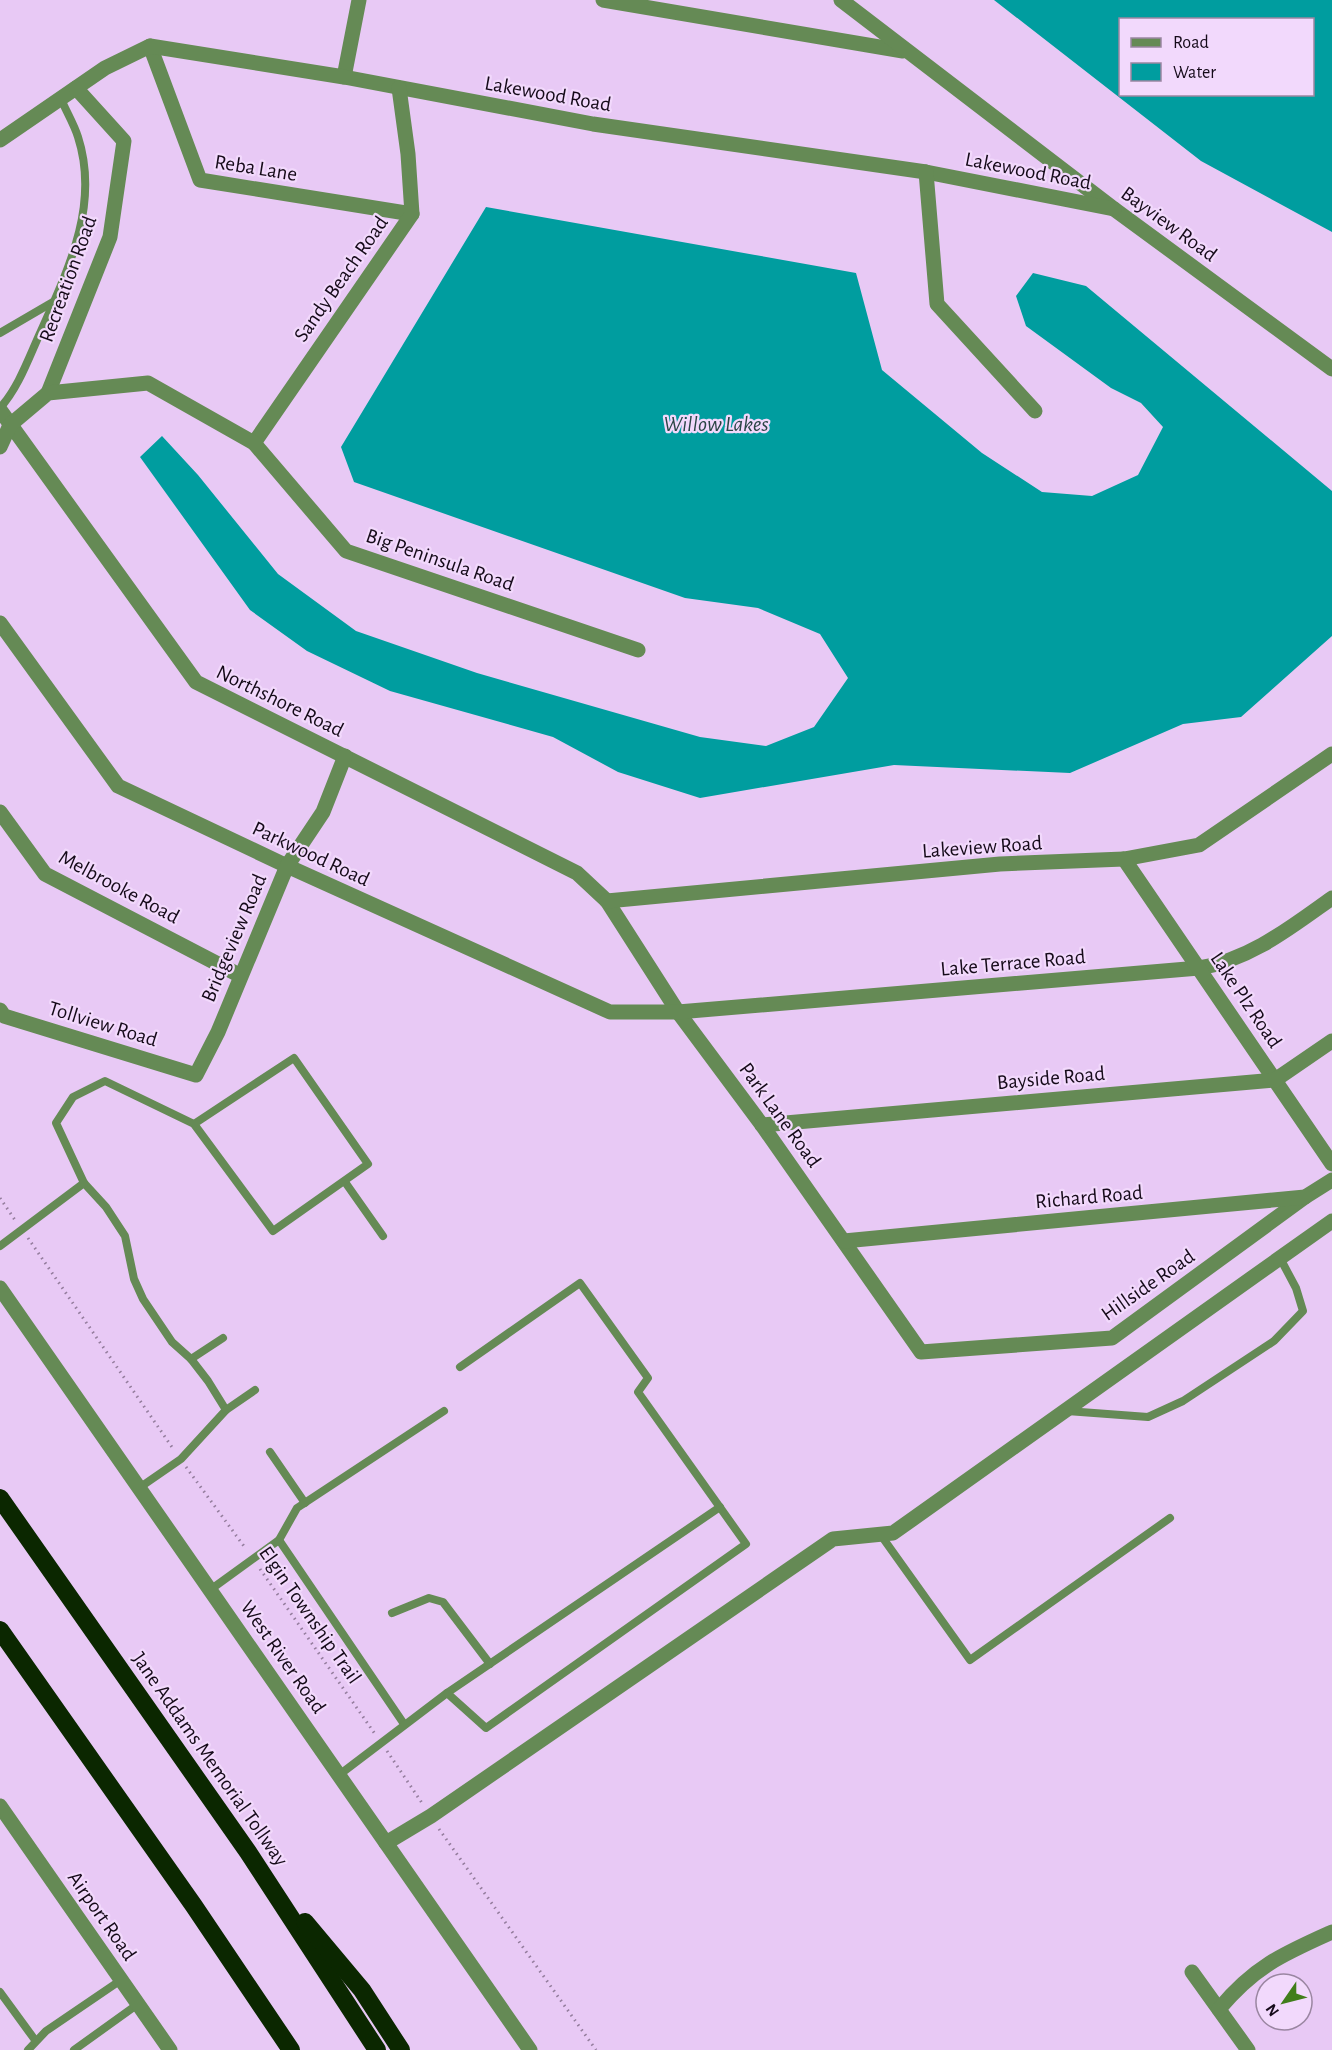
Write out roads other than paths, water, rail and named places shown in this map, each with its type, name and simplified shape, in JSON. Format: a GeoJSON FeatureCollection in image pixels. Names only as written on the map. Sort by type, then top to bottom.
{"type":"FeatureCollection","features":[{"type":"Feature","properties":{"kind":"highway","name":"Jane Addams Memorial Tollway"},"geometry":{"type":"LineString","coordinates":[[0,1498],[248,1852],[377,2050]]}},
{"type":"Feature","properties":{"kind":"highway"},"geometry":{"type":"LineString","coordinates":[[0,1630],[194,1906],[291,2050]]}},
{"type":"Feature","properties":{"kind":"highway"},"geometry":{"type":"LineString","coordinates":[[248,1852],[362,1990],[401,2050]]}},
{"type":"Feature","properties":{"kind":"street"},"geometry":{"type":"LineString","coordinates":[[344,77],[360,0]]}},
{"type":"Feature","properties":{"kind":"street"},"geometry":{"type":"LineString","coordinates":[[603,0],[906,51]]}},
{"type":"Feature","properties":{"kind":"street","name":"Bayview Road"},"geometry":{"type":"LineString","coordinates":[[841,0],[1114,210],[1332,369]]}},
{"type":"Feature","properties":{"kind":"street"},"geometry":{"type":"LineString","coordinates":[[0,140],[105,68],[150,46]]}},
{"type":"Feature","properties":{"kind":"street","name":"Lakewood Road"},"geometry":{"type":"LineString","coordinates":[[150,46],[344,77],[593,124],[926,172],[1114,210]]}},
{"type":"Feature","properties":{"kind":"street","name":"Reba Lane"},"geometry":{"type":"LineString","coordinates":[[150,46],[200,180],[412,214]]}},
{"type":"Feature","properties":{"kind":"street","name":"Recreation Road"},"geometry":{"type":"LineString","coordinates":[[48,393],[110,237],[124,141],[76,88]]}},
{"type":"Feature","properties":{"kind":"street","name":"Sandy Beach Road"},"geometry":{"type":"LineString","coordinates":[[254,442],[412,214],[408,154],[399,88]]}},
{"type":"Feature","properties":{"kind":"street"},"geometry":{"type":"LineString","coordinates":[[926,172],[937,304],[1035,411]]}},
{"type":"Feature","properties":{"kind":"street","name":"Big Peninsula Road"},"geometry":{"type":"LineString","coordinates":[[48,393],[148,382],[254,442],[346,551],[638,650]]}},
{"type":"Feature","properties":{"kind":"street"},"geometry":{"type":"LineString","coordinates":[[0,447],[10,425],[48,393]]}},
{"type":"Feature","properties":{"kind":"street","name":"Northshore Road"},"geometry":{"type":"LineString","coordinates":[[0,409],[196,682],[577,873],[607,901]]}},
{"type":"Feature","properties":{"kind":"street","name":"Parkwood Road"},"geometry":{"type":"LineString","coordinates":[[0,623],[117,786],[287,866],[610,1012],[678,1012]]}},
{"type":"Feature","properties":{"kind":"street","name":"Lakeview Road"},"geometry":{"type":"LineString","coordinates":[[607,901],[1000,864],[1124,859],[1199,845],[1332,754]]}},
{"type":"Feature","properties":{"kind":"street","name":"Bridgeview Road"},"geometry":{"type":"LineString","coordinates":[[196,1075],[218,1032],[239,975],[287,866],[323,812],[345,756]]}},
{"type":"Feature","properties":{"kind":"street","name":"Melbrooke Road"},"geometry":{"type":"LineString","coordinates":[[0,812],[45,874],[239,975]]}},
{"type":"Feature","properties":{"kind":"street","name":"Lake Plz Road"},"geometry":{"type":"LineString","coordinates":[[1124,859],[1332,1164]]}},
{"type":"Feature","properties":{"kind":"street","name":"Lake Terrace Road"},"geometry":{"type":"LineString","coordinates":[[678,1012],[1224,964],[1255,950],[1332,898]]}},
{"type":"Feature","properties":{"kind":"street","name":"Park Lane Road"},"geometry":{"type":"LineString","coordinates":[[607,901],[678,1012],[762,1125],[921,1353]]}},
{"type":"Feature","properties":{"kind":"street","name":"Tollview Road"},"geometry":{"type":"LineString","coordinates":[[0,1010],[4,1016],[196,1075]]}},
{"type":"Feature","properties":{"kind":"street","name":"Bayside Road"},"geometry":{"type":"LineString","coordinates":[[762,1125],[1275,1080],[1332,1041]]}},
{"type":"Feature","properties":{"kind":"street","name":"Richard Road"},"geometry":{"type":"LineString","coordinates":[[844,1241],[1305,1197],[1332,1180]]}},
{"type":"Feature","properties":{"kind":"street","name":"Hillside Road"},"geometry":{"type":"LineString","coordinates":[[921,1353],[1112,1338],[1305,1197]]}},
{"type":"Feature","properties":{"kind":"street"},"geometry":{"type":"LineString","coordinates":[[386,1843],[430,1816],[833,1539],[893,1533],[1332,1221]]}},
{"type":"Feature","properties":{"kind":"street","name":"West River Road"},"geometry":{"type":"LineString","coordinates":[[0,1288],[530,2050]]}},
{"type":"Feature","properties":{"kind":"street","name":"Airport Road"},"geometry":{"type":"LineString","coordinates":[[0,1806],[170,2050]]}},
{"type":"Feature","properties":{"kind":"street"},"geometry":{"type":"LineString","coordinates":[[1219,2009],[1238,1987],[1273,1959],[1332,1932]]}},
{"type":"Feature","properties":{"kind":"street"},"geometry":{"type":"LineString","coordinates":[[1192,1972],[1248,2050]]}},
{"type":"Feature","properties":{"kind":"lane"},"geometry":{"type":"LineString","coordinates":[[0,409],[9,398],[66,280],[81,226],[85,180],[78,137],[61,99]]}},
{"type":"Feature","properties":{"kind":"lane"},"geometry":{"type":"LineString","coordinates":[[0,333],[54,302]]}},
{"type":"Feature","properties":{"kind":"lane"},"geometry":{"type":"LineString","coordinates":[[194,1124],[294,1058],[368,1164],[273,1231],[194,1124],[105,1081],[72,1097],[56,1123],[84,1183],[106,1207],[125,1236],[134,1279],[143,1299],[172,1342],[191,1359],[226,1410]]}},
{"type":"Feature","properties":{"kind":"lane"},"geometry":{"type":"LineString","coordinates":[[345,1182],[383,1236]]}},
{"type":"Feature","properties":{"kind":"lane"},"geometry":{"type":"LineString","coordinates":[[0,1246],[84,1183]]}},
{"type":"Feature","properties":{"kind":"lane"},"geometry":{"type":"LineString","coordinates":[[1063,1411],[1148,1417],[1183,1401],[1274,1341],[1303,1311],[1296,1288],[1280,1258]]}},
{"type":"Feature","properties":{"kind":"lane"},"geometry":{"type":"LineString","coordinates":[[447,1693],[486,1728],[746,1544],[638,1392],[648,1378],[580,1283],[460,1367]]}},
{"type":"Feature","properties":{"kind":"lane"},"geometry":{"type":"LineString","coordinates":[[191,1359],[223,1338]]}},
{"type":"Feature","properties":{"kind":"lane"},"geometry":{"type":"LineString","coordinates":[[139,1488],[181,1459],[226,1410],[255,1390]]}},
{"type":"Feature","properties":{"kind":"lane"},"geometry":{"type":"LineString","coordinates":[[210,1590],[279,1540],[297,1508],[444,1411]]}},
{"type":"Feature","properties":{"kind":"lane"},"geometry":{"type":"LineString","coordinates":[[270,1452],[305,1503]]}},
{"type":"Feature","properties":{"kind":"lane"},"geometry":{"type":"LineString","coordinates":[[339,1775],[447,1693],[720,1507]]}},
{"type":"Feature","properties":{"kind":"lane"},"geometry":{"type":"LineString","coordinates":[[880,1534],[970,1660],[1170,1518]]}},
{"type":"Feature","properties":{"kind":"lane"},"geometry":{"type":"LineString","coordinates":[[279,1540],[405,1724]]}},
{"type":"Feature","properties":{"kind":"lane"},"geometry":{"type":"LineString","coordinates":[[392,1613],[429,1598],[443,1602],[490,1664]]}},
{"type":"Feature","properties":{"kind":"lane"},"geometry":{"type":"LineString","coordinates":[[28,2050],[35,2040],[121,1980]]}},
{"type":"Feature","properties":{"kind":"lane"},"geometry":{"type":"LineString","coordinates":[[0,1992],[35,2040]]}},
{"type":"Feature","properties":{"kind":"lane"},"geometry":{"type":"LineString","coordinates":[[74,2050],[138,2004]]}},
{"type":"Feature","properties":{"kind":"water"},"geometry":{"type":"Polygon","coordinates":[[[994,0],[1332,0],[1332,232],[1201,161],[994,0]]]}},
{"type":"Feature","properties":{"kind":"water","name":"Willow Lakes"},"geometry":{"type":"Polygon","coordinates":[[[486,207],[856,273],[882,370],[982,453],[1042,492],[1092,496],[1138,475],[1163,427],[1141,403],[1111,388],[1026,326],[1016,296],[1033,273],[1086,286],[1332,491],[1332,636],[1241,717],[1183,724],[1070,773],[894,765],[700,798],[618,772],[553,737],[390,691],[307,651],[250,610],[140,457],[162,436],[198,475],[278,574],[356,631],[477,673],[700,737],[766,746],[814,727],[848,678],[820,634],[758,608],[685,598],[354,482],[341,447],[486,207]]]}}]}
